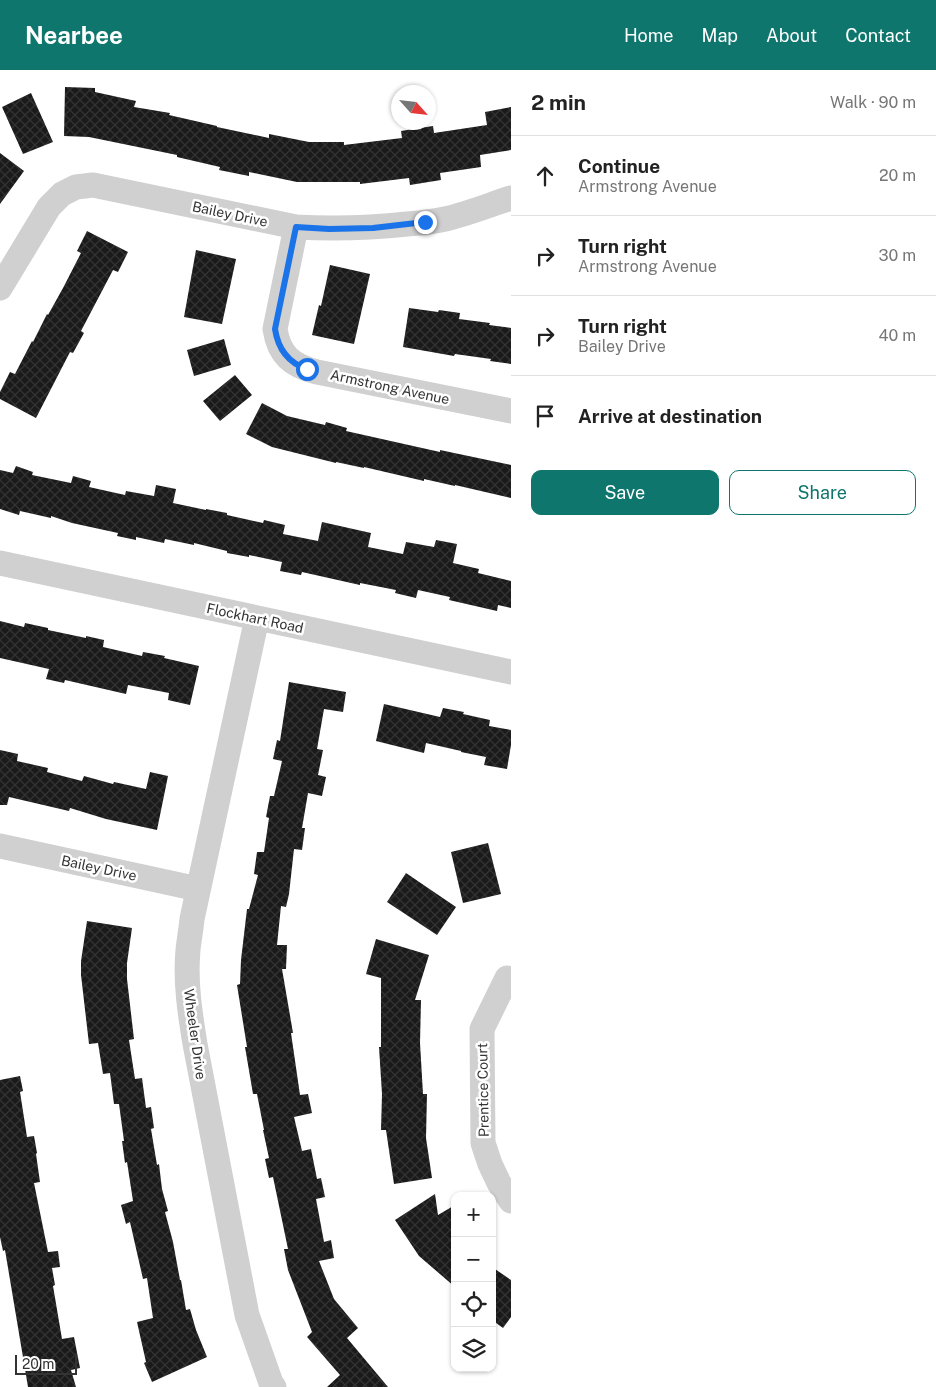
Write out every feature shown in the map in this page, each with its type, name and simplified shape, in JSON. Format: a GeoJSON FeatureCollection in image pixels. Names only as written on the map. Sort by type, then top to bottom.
{"type":"FeatureCollection","features":[{"type":"Feature","properties":{"kind":"street","name":"Bailey Drive"},"geometry":{"type":"LineString","coordinates":[[0,288],[49,207],[62,194],[76,187],[93,185],[296,227],[329,229],[373,228],[425,222],[454,216],[511,198]]}},
{"type":"Feature","properties":{"kind":"street","name":"Armstrong Avenue"},"geometry":{"type":"LineString","coordinates":[[296,227],[275,329],[277,340],[289,359],[298,366],[317,372],[511,411]]}},
{"type":"Feature","properties":{"kind":"street","name":"Flockhart Road"},"geometry":{"type":"LineString","coordinates":[[0,563],[511,672]]}},
{"type":"Feature","properties":{"kind":"street","name":"Wheeler Drive"},"geometry":{"type":"LineString","coordinates":[[257,618],[192,919],[188,952],[188,981],[193,1035],[247,1315],[269,1386]]}},
{"type":"Feature","properties":{"kind":"street","name":"Bailey Drive"},"geometry":{"type":"LineString","coordinates":[[0,846],[198,889]]}},
{"type":"Feature","properties":{"kind":"street","name":"Prentice Court"},"geometry":{"type":"LineString","coordinates":[[506,978],[482,1029],[483,1143],[499,1183],[511,1201]]}},
{"type":"Feature","properties":{"kind":"building"},"geometry":{"type":"Polygon","coordinates":[[[65,87],[95,88],[95,92],[136,101],[134,107],[170,113],[169,115],[269,138],[269,134],[309,142],[344,142],[344,145],[402,138],[401,131],[407,130],[434,130],[434,133],[487,125],[485,112],[511,107],[511,150],[480,155],[481,167],[440,173],[441,180],[410,185],[409,178],[360,184],[360,182],[297,182],[249,172],[249,176],[219,170],[220,167],[177,157],[177,155],[89,137],[64,136],[65,87]]]}},
{"type":"Feature","properties":{"kind":"building"},"geometry":{"type":"Polygon","coordinates":[[[31,93],[53,142],[23,154],[2,107],[31,93]]]}},
{"type":"Feature","properties":{"kind":"building"},"geometry":{"type":"Polygon","coordinates":[[[0,153],[24,171],[0,204],[0,153]]]}},
{"type":"Feature","properties":{"kind":"building"},"geometry":{"type":"Polygon","coordinates":[[[87,231],[128,252],[118,272],[113,270],[81,331],[84,333],[73,353],[70,352],[36,418],[0,399],[0,392],[10,372],[15,374],[63,288],[81,253],[77,251],[87,231]]]}},
{"type":"Feature","properties":{"kind":"building"},"geometry":{"type":"Polygon","coordinates":[[[196,250],[236,259],[222,324],[184,317],[196,250]]]}},
{"type":"Feature","properties":{"kind":"building"},"geometry":{"type":"Polygon","coordinates":[[[330,265],[370,274],[354,344],[312,335],[330,265]]]}},
{"type":"Feature","properties":{"kind":"building"},"geometry":{"type":"Polygon","coordinates":[[[409,308],[460,313],[459,319],[511,328],[511,364],[490,361],[491,359],[455,354],[454,356],[403,347],[409,308]]]}},
{"type":"Feature","properties":{"kind":"building"},"geometry":{"type":"Polygon","coordinates":[[[224,339],[231,365],[194,376],[187,350],[224,339]]]}},
{"type":"Feature","properties":{"kind":"building"},"geometry":{"type":"Polygon","coordinates":[[[235,375],[252,395],[220,421],[203,401],[235,375]]]}},
{"type":"Feature","properties":{"kind":"building"},"geometry":{"type":"Polygon","coordinates":[[[262,403],[287,416],[325,425],[326,422],[347,428],[346,431],[440,452],[440,450],[511,465],[511,498],[455,485],[424,479],[424,481],[364,467],[336,463],[272,447],[246,434],[262,403]]]}},
{"type":"Feature","properties":{"kind":"building"},"geometry":{"type":"Polygon","coordinates":[[[16,466],[33,472],[32,475],[71,483],[73,476],[91,481],[89,487],[125,495],[126,491],[154,496],[156,485],[176,489],[173,503],[227,513],[227,515],[263,523],[264,520],[285,525],[283,534],[318,541],[322,522],[371,533],[368,547],[403,554],[406,542],[434,547],[436,540],[457,544],[453,563],[479,569],[478,573],[511,581],[511,608],[498,605],[497,611],[449,600],[450,597],[418,590],[416,598],[395,593],[396,590],[360,583],[360,585],[302,572],[301,575],[280,571],[282,562],[249,555],[249,557],[227,553],[227,551],[194,543],[194,545],[165,539],[164,543],[136,537],[136,540],[117,536],[118,533],[72,523],[51,516],[51,518],[20,511],[19,515],[0,509],[0,470],[13,473],[16,466]]]}},
{"type":"Feature","properties":{"kind":"building"},"geometry":{"type":"Polygon","coordinates":[[[0,621],[24,627],[25,623],[48,628],[48,630],[104,640],[103,647],[142,656],[143,652],[165,656],[164,658],[199,666],[190,705],[168,700],[169,693],[128,685],[126,694],[65,680],[64,683],[46,679],[49,669],[0,658],[0,621]]]}},
{"type":"Feature","properties":{"kind":"building"},"geometry":{"type":"Polygon","coordinates":[[[289,682],[346,692],[343,712],[324,709],[317,749],[323,750],[318,775],[326,777],[322,796],[308,793],[302,828],[305,828],[302,850],[294,849],[289,894],[286,907],[281,906],[277,945],[287,945],[286,969],[282,969],[293,1033],[291,1033],[300,1095],[308,1094],[312,1113],[294,1117],[302,1151],[311,1149],[317,1179],[321,1178],[325,1197],[316,1199],[324,1242],[331,1240],[334,1258],[319,1261],[334,1299],[358,1328],[347,1338],[388,1387],[327,1387],[340,1375],[307,1337],[312,1332],[288,1270],[284,1249],[288,1249],[273,1177],[269,1178],[265,1159],[269,1158],[264,1130],[257,1094],[253,1094],[245,1047],[247,1047],[237,985],[240,984],[247,909],[249,909],[258,875],[254,874],[257,852],[264,852],[269,818],[266,817],[270,796],[274,796],[282,761],[273,759],[277,740],[280,741],[289,682]]]}},
{"type":"Feature","properties":{"kind":"building"},"geometry":{"type":"Polygon","coordinates":[[[384,704],[440,717],[443,708],[464,712],[463,714],[490,720],[489,726],[511,730],[511,745],[507,769],[484,765],[486,757],[426,743],[424,753],[376,741],[384,704]]]}},
{"type":"Feature","properties":{"kind":"building"},"geometry":{"type":"Polygon","coordinates":[[[0,750],[18,754],[17,761],[48,768],[47,772],[82,781],[84,776],[113,784],[114,782],[146,789],[150,772],[168,776],[157,830],[106,819],[70,808],[69,811],[9,797],[7,805],[0,805],[0,750]]]}},
{"type":"Feature","properties":{"kind":"building"},"geometry":{"type":"Polygon","coordinates":[[[488,843],[501,894],[463,903],[451,852],[488,843]]]}},
{"type":"Feature","properties":{"kind":"building"},"geometry":{"type":"Polygon","coordinates":[[[406,873],[456,907],[437,935],[387,902],[406,873]]]}},
{"type":"Feature","properties":{"kind":"building"},"geometry":{"type":"Polygon","coordinates":[[[87,921],[132,928],[127,963],[127,979],[134,1039],[129,1040],[135,1079],[142,1078],[146,1108],[151,1107],[154,1128],[151,1129],[168,1211],[165,1212],[173,1242],[186,1310],[190,1309],[207,1357],[152,1382],[144,1363],[146,1362],[137,1322],[153,1318],[147,1278],[143,1279],[130,1222],[126,1224],[121,1205],[133,1201],[127,1162],[125,1163],[119,1104],[114,1104],[110,1073],[103,1074],[98,1043],[89,1044],[81,975],[81,961],[87,921]]]}},
{"type":"Feature","properties":{"kind":"building"},"geometry":{"type":"Polygon","coordinates":[[[376,939],[429,955],[415,1000],[421,1000],[420,1043],[423,1094],[427,1094],[426,1138],[432,1178],[394,1184],[386,1130],[381,1130],[382,1094],[379,1047],[381,1047],[381,978],[366,974],[376,939]]]}},
{"type":"Feature","properties":{"kind":"building"},"geometry":{"type":"Polygon","coordinates":[[[20,1076],[23,1091],[20,1092],[27,1137],[34,1136],[37,1153],[40,1182],[34,1183],[48,1252],[58,1251],[60,1267],[52,1268],[55,1285],[53,1286],[62,1339],[74,1337],[80,1368],[71,1370],[76,1387],[28,1387],[5,1250],[3,1251],[0,1237],[0,1080],[20,1076]]]}},
{"type":"Feature","properties":{"kind":"building"},"geometry":{"type":"Polygon","coordinates":[[[435,1194],[438,1215],[451,1207],[451,1284],[419,1256],[395,1220],[435,1194]]]}},
{"type":"Feature","properties":{"kind":"building"},"geometry":{"type":"Polygon","coordinates":[[[496,1270],[511,1280],[511,1317],[503,1328],[496,1323],[496,1270]]]}},
{"type":"Feature","properties":{"kind":"route"},"geometry":{"type":"LineString","coordinates":[[307,369],[298,366],[289,359],[277,340],[275,329],[296,227],[329,229],[373,228],[425,222]]}}]}
